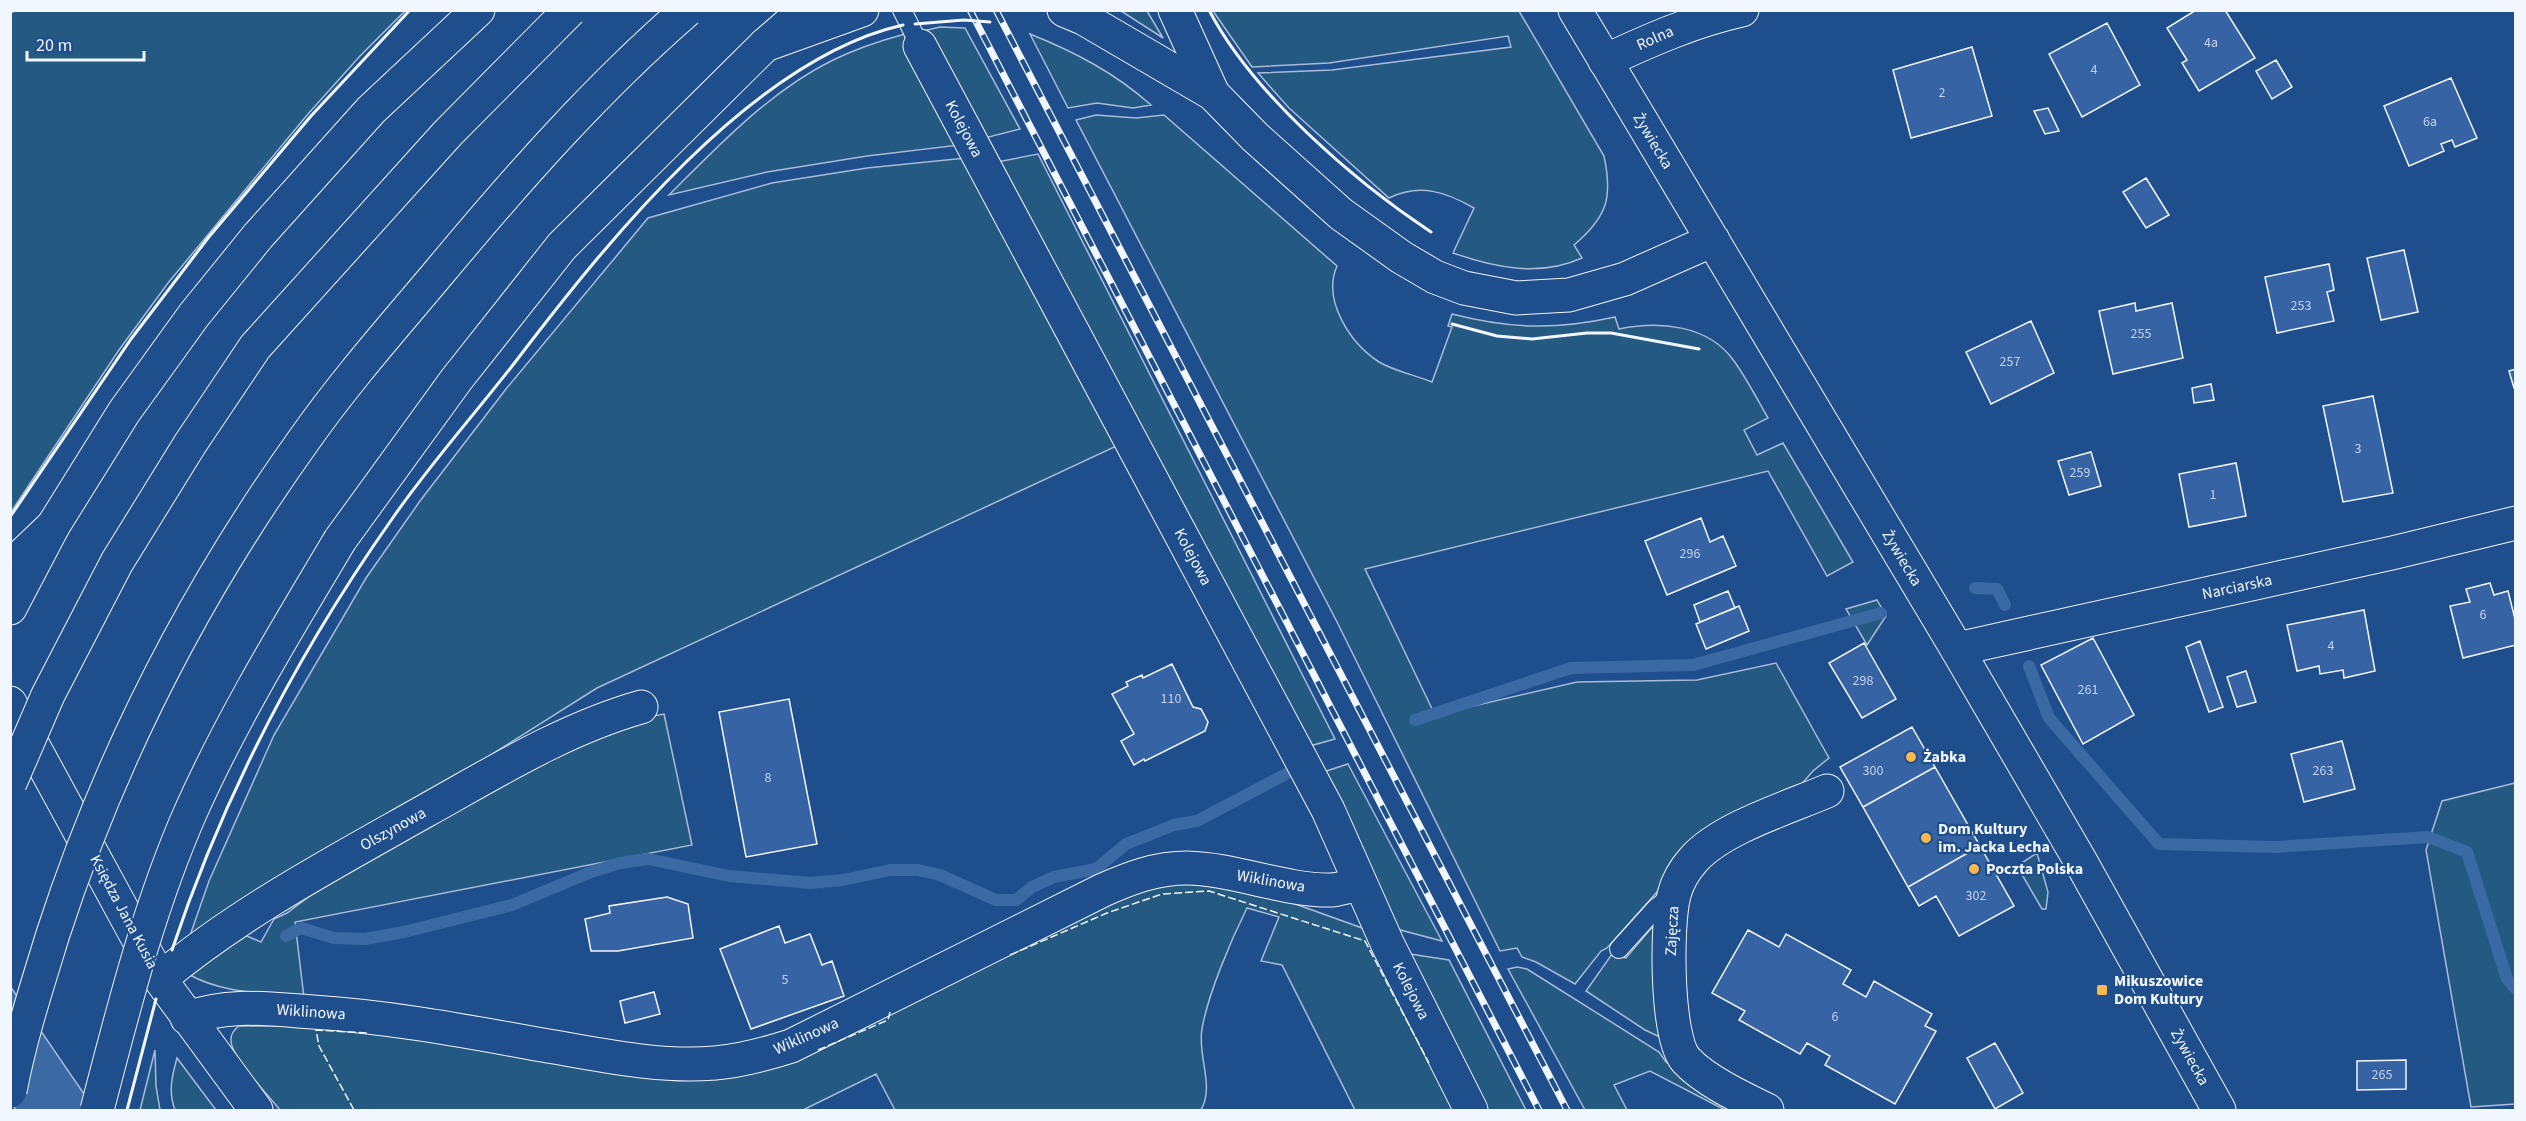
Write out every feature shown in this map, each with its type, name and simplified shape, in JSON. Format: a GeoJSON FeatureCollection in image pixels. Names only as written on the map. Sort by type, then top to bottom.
{"type":"FeatureCollection","features":[{"type":"Feature","properties":{"kind":"main road"},"geometry":{"type":"LineString","coordinates":[[10,608],[53,526],[124,412],[194,315],[258,236],[371,110],[478,10]]}},
{"type":"Feature","properties":{"kind":"main road"},"geometry":{"type":"LineString","coordinates":[[10,783],[48,696],[117,562],[190,444],[255,346],[448,133],[570,10]]}},
{"type":"Feature","properties":{"kind":"main road"},"geometry":{"type":"LineString","coordinates":[[10,1091],[45,960],[78,858],[145,703],[174,646],[231,547],[307,436],[394,325],[491,210],[616,76],[687,10]]}},
{"type":"Feature","properties":{"kind":"main road"},"geometry":{"type":"LineString","coordinates":[[97,1110],[122,1014],[154,909],[190,813],[239,710],[340,540],[456,380],[562,246],[765,45],[805,10]]}},
{"type":"Feature","properties":{"kind":"main road"},"geometry":{"type":"LineString","coordinates":[[765,45],[862,10]]}},
{"type":"Feature","properties":{"kind":"main road"},"geometry":{"type":"LineString","coordinates":[[1064,10],[1083,18],[1213,94],[1263,144],[1341,214],[1393,252],[1435,277],[1490,294],[1516,298],[1569,295],[1625,279],[1713,240]]}},
{"type":"Feature","properties":{"kind":"main road"},"geometry":{"type":"LineString","coordinates":[[1175,10],[1213,94]]}},
{"type":"Feature","properties":{"kind":"main road","name":"Żywiecka"},"geometry":{"type":"LineString","coordinates":[[1575,10],[1957,649],[2081,862],[2219,1110]]}},
{"type":"Feature","properties":{"kind":"main road","name":"Rolna"},"geometry":{"type":"LineString","coordinates":[[1605,62],[1668,32],[1710,17],[1742,10]]}},
{"type":"Feature","properties":{"kind":"main road","name":"Kolejowa"},"geometry":{"type":"LineString","coordinates":[[920,46],[1328,810],[1359,884],[1471,1110]]}},
{"type":"Feature","properties":{"kind":"main road","name":"Narciarska"},"geometry":{"type":"LineString","coordinates":[[1957,649],[2392,553],[2516,523]]}},
{"type":"Feature","properties":{"kind":"main road"},"geometry":{"type":"LineString","coordinates":[[10,567],[53,526]]}},
{"type":"Feature","properties":{"kind":"main road","name":"Księdza Jana Kusia"},"geometry":{"type":"LineString","coordinates":[[10,703],[160,979],[256,1110]]}},
{"type":"Feature","properties":{"kind":"main road","name":"Olszynowa"},"geometry":{"type":"LineString","coordinates":[[160,979],[183,959],[357,849],[530,752],[607,716],[642,707]]}},
{"type":"Feature","properties":{"kind":"main road","name":"Zajęcza"},"geometry":{"type":"LineString","coordinates":[[1767,1110],[1701,1074],[1685,1059],[1676,1044],[1671,991],[1670,924],[1674,894],[1693,860],[1709,846],[1728,834],[1827,791]]}},
{"type":"Feature","properties":{"kind":"main road","name":"Wiklinowa"},"geometry":{"type":"LineString","coordinates":[[187,1018],[211,1010],[231,1007],[344,1014],[420,1023],[635,1059],[681,1065],[716,1063],[754,1058],[791,1046],[1103,890],[1139,875],[1186,868],[1220,871],[1308,888],[1334,890],[1359,884]]}},
{"type":"Feature","properties":{"kind":"lane","name":"Kolejowa"},"geometry":{"type":"LineString","coordinates":[[902,10],[920,46]]}},
{"type":"Feature","properties":{"kind":"lane"},"geometry":{"type":"LineString","coordinates":[[1619,949],[1656,908],[1674,894]]}},
{"type":"Feature","properties":{"kind":"shaded area"},"geometry":{"type":"Polygon","coordinates":[[[16,10],[405,11],[360,56],[308,114],[168,283],[119,350],[11,512],[10,14],[16,10]]]}},
{"type":"Feature","properties":{"kind":"shaded area"},"geometry":{"type":"Polygon","coordinates":[[[1121,11],[1147,11],[1163,38],[1121,11]]]}},
{"type":"Feature","properties":{"kind":"shaded area"},"geometry":{"type":"Polygon","coordinates":[[[1213,11],[1519,11],[1604,156],[1608,184],[1605,206],[1594,225],[1574,245],[1582,258],[1566,264],[1534,269],[1485,263],[1453,253],[1474,208],[1433,191],[1411,191],[1389,198],[1289,108],[1258,73],[1332,70],[1511,47],[1508,36],[1329,63],[1252,67],[1213,11]]]}},
{"type":"Feature","properties":{"kind":"shaded area"},"geometry":{"type":"Polygon","coordinates":[[[940,27],[965,28],[1020,129],[981,139],[923,31],[940,27]]]}},
{"type":"Feature","properties":{"kind":"shaded area"},"geometry":{"type":"Polygon","coordinates":[[[905,34],[960,145],[867,156],[767,172],[669,195],[745,121],[786,88],[840,57],[905,34]]]}},
{"type":"Feature","properties":{"kind":"shaded area"},"geometry":{"type":"Polygon","coordinates":[[[1030,34],[1094,64],[1151,105],[1133,108],[1097,103],[1068,108],[1030,34]]]}},
{"type":"Feature","properties":{"kind":"shaded area"},"geometry":{"type":"Polygon","coordinates":[[[1096,115],[1136,118],[1164,115],[1337,266],[1333,279],[1333,293],[1336,306],[1349,332],[1368,354],[1379,362],[1398,370],[1432,382],[1452,327],[1448,326],[1452,314],[1494,323],[1533,326],[1573,324],[1615,317],[1619,329],[1650,325],[1666,326],[1681,328],[1711,339],[1734,361],[1768,418],[1744,430],[1757,455],[1783,443],[1853,562],[1827,576],[1768,471],[1365,569],[1435,715],[1577,682],[1697,680],[1776,663],[1829,758],[1798,788],[1669,873],[1657,892],[1607,948],[1601,951],[1575,984],[1536,962],[1522,957],[1517,948],[1500,951],[1336,620],[1076,120],[1096,115]]]}},
{"type":"Feature","properties":{"kind":"shaded area"},"geometry":{"type":"Polygon","coordinates":[[[1038,154],[1335,739],[1306,747],[992,163],[1038,154]]]}},
{"type":"Feature","properties":{"kind":"shaded area"},"geometry":{"type":"Polygon","coordinates":[[[966,158],[1123,443],[597,688],[186,947],[209,881],[274,735],[366,578],[420,501],[506,389],[648,218],[772,183],[867,168],[966,158]]]}},
{"type":"Feature","properties":{"kind":"shaded area"},"geometry":{"type":"Polygon","coordinates":[[[1877,600],[1886,616],[1867,645],[1846,609],[1877,600]]]}},
{"type":"Feature","properties":{"kind":"shaded area"},"geometry":{"type":"Polygon","coordinates":[[[664,714],[692,845],[295,922],[304,998],[230,989],[201,981],[188,974],[240,933],[261,942],[274,919],[287,913],[353,863],[620,722],[664,714]]]}},
{"type":"Feature","properties":{"kind":"shaded area"},"geometry":{"type":"Polygon","coordinates":[[[1348,764],[1442,941],[1393,928],[1317,774],[1348,764]]]}},
{"type":"Feature","properties":{"kind":"shaded area"},"geometry":{"type":"Polygon","coordinates":[[[2515,783],[2515,1104],[2471,1107],[2426,850],[2442,801],[2515,783]]]}},
{"type":"Feature","properties":{"kind":"shaded area"},"geometry":{"type":"Polygon","coordinates":[[[2037,853],[2048,892],[2046,909],[2042,909],[2017,866],[2037,853]]]}},
{"type":"Feature","properties":{"kind":"shaded area"},"geometry":{"type":"Polygon","coordinates":[[[1171,882],[1262,892],[1362,928],[1370,936],[1460,1110],[1355,1110],[1282,965],[1261,961],[1279,917],[1247,908],[1221,967],[1205,1015],[1201,1039],[1206,1091],[1201,1110],[895,1110],[876,1074],[803,1110],[280,1110],[246,1070],[231,1043],[232,1034],[239,1026],[318,1026],[712,1073],[1098,906],[1171,882]]]}},
{"type":"Feature","properties":{"kind":"shaded area"},"geometry":{"type":"Polygon","coordinates":[[[1659,919],[1660,1037],[1645,1030],[1586,991],[1612,954],[1626,958],[1659,919]]]}},
{"type":"Feature","properties":{"kind":"shaded area"},"geometry":{"type":"Polygon","coordinates":[[[1410,954],[1449,960],[1526,1110],[1483,1110],[1410,954]]]}},
{"type":"Feature","properties":{"kind":"shaded area"},"geometry":{"type":"Polygon","coordinates":[[[1517,967],[1527,969],[1659,1052],[1666,1062],[1749,1110],[1725,1110],[1650,1071],[1614,1085],[1627,1110],[1585,1110],[1508,969],[1517,967]]]}},
{"type":"Feature","properties":{"kind":"shaded area"},"geometry":{"type":"Polygon","coordinates":[[[10,986],[95,1110],[16,1110],[11,1103],[10,986]]]}},
{"type":"Feature","properties":{"kind":"shaded area"},"geometry":{"type":"Polygon","coordinates":[[[155,1050],[156,1086],[160,1110],[140,1110],[155,1050]]]}},
{"type":"Feature","properties":{"kind":"shaded area"},"geometry":{"type":"Polygon","coordinates":[[[177,1058],[216,1110],[175,1110],[171,1090],[177,1058]]]}},
{"type":"Feature","properties":{"kind":"building"},"geometry":{"type":"Polygon","coordinates":[[[2196,10],[2225,10],[2255,58],[2199,91],[2182,63],[2187,60],[2167,28],[2196,10]]]}},
{"type":"Feature","properties":{"kind":"building"},"geometry":{"type":"Polygon","coordinates":[[[2107,23],[2140,85],[2082,117],[2049,54],[2107,23]]]}},
{"type":"Feature","properties":{"kind":"building"},"geometry":{"type":"Polygon","coordinates":[[[1972,47],[1992,116],[1911,138],[1893,70],[1972,47]]]}},
{"type":"Feature","properties":{"kind":"building"},"geometry":{"type":"Polygon","coordinates":[[[2276,60],[2292,87],[2272,99],[2256,71],[2276,60]]]}},
{"type":"Feature","properties":{"kind":"building"},"geometry":{"type":"Polygon","coordinates":[[[2451,78],[2477,138],[2455,147],[2452,140],[2441,144],[2444,151],[2409,166],[2384,106],[2451,78]]]}},
{"type":"Feature","properties":{"kind":"building"},"geometry":{"type":"Polygon","coordinates":[[[2048,108],[2059,131],[2045,134],[2034,111],[2048,108]]]}},
{"type":"Feature","properties":{"kind":"building"},"geometry":{"type":"Polygon","coordinates":[[[2146,178],[2169,215],[2146,228],[2123,192],[2146,178]]]}},
{"type":"Feature","properties":{"kind":"building"},"geometry":{"type":"Polygon","coordinates":[[[2404,250],[2418,312],[2381,320],[2367,258],[2404,250]]]}},
{"type":"Feature","properties":{"kind":"building"},"geometry":{"type":"Polygon","coordinates":[[[2329,264],[2334,290],[2327,292],[2334,321],[2277,333],[2265,277],[2329,264]]]}},
{"type":"Feature","properties":{"kind":"building"},"geometry":{"type":"Polygon","coordinates":[[[2135,303],[2136,311],[2172,303],[2183,358],[2113,374],[2099,311],[2135,303]]]}},
{"type":"Feature","properties":{"kind":"building"},"geometry":{"type":"Polygon","coordinates":[[[2031,321],[2054,373],[1991,404],[1966,352],[2031,321]]]}},
{"type":"Feature","properties":{"kind":"building"},"geometry":{"type":"Polygon","coordinates":[[[2516,369],[2516,388],[2514,388],[2509,371],[2516,369]]]}},
{"type":"Feature","properties":{"kind":"building"},"geometry":{"type":"Polygon","coordinates":[[[2211,384],[2214,400],[2194,403],[2192,388],[2211,384]]]}},
{"type":"Feature","properties":{"kind":"building"},"geometry":{"type":"Polygon","coordinates":[[[2373,396],[2393,493],[2343,502],[2323,406],[2373,396]]]}},
{"type":"Feature","properties":{"kind":"building"},"geometry":{"type":"Polygon","coordinates":[[[2091,452],[2101,486],[2069,495],[2058,461],[2091,452]]]}},
{"type":"Feature","properties":{"kind":"building"},"geometry":{"type":"Polygon","coordinates":[[[2236,463],[2246,516],[2189,527],[2179,474],[2236,463]]]}},
{"type":"Feature","properties":{"kind":"building"},"geometry":{"type":"Polygon","coordinates":[[[1701,518],[1710,542],[1723,536],[1736,566],[1667,595],[1645,541],[1701,518]]]}},
{"type":"Feature","properties":{"kind":"building"},"geometry":{"type":"Polygon","coordinates":[[[2490,583],[2494,595],[2508,591],[2516,623],[2516,645],[2463,658],[2450,606],[2470,602],[2466,589],[2490,583]]]}},
{"type":"Feature","properties":{"kind":"building"},"geometry":{"type":"Polygon","coordinates":[[[1728,591],[1735,608],[1700,622],[1694,605],[1728,591]]]}},
{"type":"Feature","properties":{"kind":"building"},"geometry":{"type":"Polygon","coordinates":[[[1739,606],[1749,631],[1706,649],[1696,624],[1739,606]]]}},
{"type":"Feature","properties":{"kind":"building"},"geometry":{"type":"Polygon","coordinates":[[[2364,610],[2375,671],[2344,678],[2343,670],[2320,674],[2319,666],[2297,671],[2287,625],[2364,610]]]}},
{"type":"Feature","properties":{"kind":"building"},"geometry":{"type":"Polygon","coordinates":[[[2093,638],[2134,715],[2083,744],[2041,665],[2093,638]]]}},
{"type":"Feature","properties":{"kind":"building"},"geometry":{"type":"Polygon","coordinates":[[[2200,641],[2223,707],[2209,712],[2186,647],[2200,641]]]}},
{"type":"Feature","properties":{"kind":"building"},"geometry":{"type":"Polygon","coordinates":[[[1864,643],[1896,699],[1862,718],[1829,663],[1864,643]]]}},
{"type":"Feature","properties":{"kind":"building"},"geometry":{"type":"Polygon","coordinates":[[[1172,664],[1193,707],[1201,709],[1208,722],[1205,731],[1134,765],[1121,741],[1134,734],[1112,694],[1128,686],[1126,682],[1142,675],[1143,678],[1172,664]]]}},
{"type":"Feature","properties":{"kind":"building"},"geometry":{"type":"Polygon","coordinates":[[[2246,671],[2256,702],[2237,707],[2227,677],[2246,671]]]}},
{"type":"Feature","properties":{"kind":"building"},"geometry":{"type":"Polygon","coordinates":[[[789,699],[817,844],[746,857],[719,712],[789,699]]]}},
{"type":"Feature","properties":{"kind":"building"},"geometry":{"type":"Polygon","coordinates":[[[1912,727],[1935,767],[1863,807],[1840,767],[1912,727]]]}},
{"type":"Feature","properties":{"kind":"building"},"geometry":{"type":"Polygon","coordinates":[[[2342,741],[2355,789],[2304,802],[2291,754],[2342,741]]]}},
{"type":"Feature","properties":{"kind":"building"},"geometry":{"type":"Polygon","coordinates":[[[1935,767],[1980,846],[1908,887],[1863,807],[1935,767]]]}},
{"type":"Feature","properties":{"kind":"building"},"geometry":{"type":"Polygon","coordinates":[[[1980,846],[2014,906],[1959,936],[1936,896],[1919,906],[1908,887],[1980,846]]]}},
{"type":"Feature","properties":{"kind":"building"},"geometry":{"type":"Polygon","coordinates":[[[667,897],[688,904],[693,938],[618,951],[591,951],[585,919],[610,913],[609,906],[667,897]]]}},
{"type":"Feature","properties":{"kind":"building"},"geometry":{"type":"Polygon","coordinates":[[[779,926],[785,943],[810,934],[822,965],[832,961],[844,996],[751,1029],[720,949],[779,926]]]}},
{"type":"Feature","properties":{"kind":"building"},"geometry":{"type":"Polygon","coordinates":[[[1748,930],[1779,947],[1786,934],[1851,970],[1843,984],[1866,997],[1874,981],[1932,1014],[1925,1026],[1936,1031],[1895,1104],[1825,1065],[1830,1056],[1807,1043],[1800,1054],[1739,1020],[1745,1011],[1712,993],[1748,930]]]}},
{"type":"Feature","properties":{"kind":"building"},"geometry":{"type":"Polygon","coordinates":[[[654,992],[660,1014],[625,1023],[620,1001],[654,992]]]}},
{"type":"Feature","properties":{"kind":"building"},"geometry":{"type":"Polygon","coordinates":[[[1995,1043],[2023,1093],[1995,1109],[1967,1058],[1995,1043]]]}},
{"type":"Feature","properties":{"kind":"building"},"geometry":{"type":"Polygon","coordinates":[[[2406,1060],[2406,1089],[2357,1090],[2357,1061],[2406,1060]]]}},
{"type":"Feature","properties":{"kind":"waterway"},"geometry":{"type":"LineString","coordinates":[[1975,588],[1997,589],[2005,605]]}},
{"type":"Feature","properties":{"kind":"waterway"},"geometry":{"type":"LineString","coordinates":[[1415,720],[1571,668],[1693,665],[1881,613]]}},
{"type":"Feature","properties":{"kind":"waterway"},"geometry":{"type":"LineString","coordinates":[[2029,666],[2049,718],[2159,844],[2275,847],[2428,837],[2467,852],[2507,979],[2516,989]]}},
{"type":"Feature","properties":{"kind":"waterway"},"geometry":{"type":"LineString","coordinates":[[286,936],[301,928],[334,938],[365,939],[404,932],[512,905],[591,872],[620,863],[648,859],[729,876],[810,883],[843,880],[890,870],[918,870],[940,875],[996,900],[1016,900],[1032,887],[1054,877],[1096,869],[1126,844],[1174,825],[1197,821],[1286,774]]}},
{"type":"Feature","properties":{"kind":"railway"},"geometry":{"type":"LineString","coordinates":[[970,10],[1539,1110]]}},
{"type":"Feature","properties":{"kind":"railway"},"geometry":{"type":"LineString","coordinates":[[996,10],[1567,1110]]}},
{"type":"Feature","properties":{"kind":"fence"},"geometry":{"type":"LineString","coordinates":[[1010,955],[1107,913],[1162,894],[1209,891],[1365,941],[1429,1063]]}},
{"type":"Feature","properties":{"kind":"fence"},"geometry":{"type":"LineString","coordinates":[[818,1050],[888,1020],[890,1012]]}},
{"type":"Feature","properties":{"kind":"fence"},"geometry":{"type":"LineString","coordinates":[[354,1110],[319,1046],[316,1030],[367,1033]]}},
{"type":"Feature","properties":{"kind":"wall"},"geometry":{"type":"LineString","coordinates":[[10,517],[131,339],[208,238],[311,116],[410,10]]}},
{"type":"Feature","properties":{"kind":"wall"},"geometry":{"type":"LineString","coordinates":[[1209,10],[1251,73],[1307,133],[1370,187],[1431,232]]}},
{"type":"Feature","properties":{"kind":"wall"},"geometry":{"type":"LineString","coordinates":[[915,24],[964,20],[990,22]]}},
{"type":"Feature","properties":{"kind":"wall"},"geometry":{"type":"LineString","coordinates":[[172,950],[215,837],[266,727],[295,673],[358,569],[437,459],[593,264],[638,212],[687,162],[738,115],[791,75],[847,44],[903,25]]}},
{"type":"Feature","properties":{"kind":"wall"},"geometry":{"type":"LineString","coordinates":[[1452,324],[1497,336],[1532,339],[1587,333],[1611,333],[1699,349]]}},
{"type":"Feature","properties":{"kind":"wall"},"geometry":{"type":"LineString","coordinates":[[127,1110],[156,999]]}},
{"type":"Feature","properties":{"kind":"place","name":"Żabka"},"geometry":{"type":"Point","coordinates":[1911,757]}},
{"type":"Feature","properties":{"kind":"place","name":"Dom Kultury im. Jacka Lecha"},"geometry":{"type":"Point","coordinates":[1926,838]}},
{"type":"Feature","properties":{"kind":"place","name":"Poczta Polska"},"geometry":{"type":"Point","coordinates":[1974,869]}},
{"type":"Feature","properties":{"kind":"place","name":"Mikuszowice Dom Kultury"},"geometry":{"type":"Point","coordinates":[2102,990]}}]}
